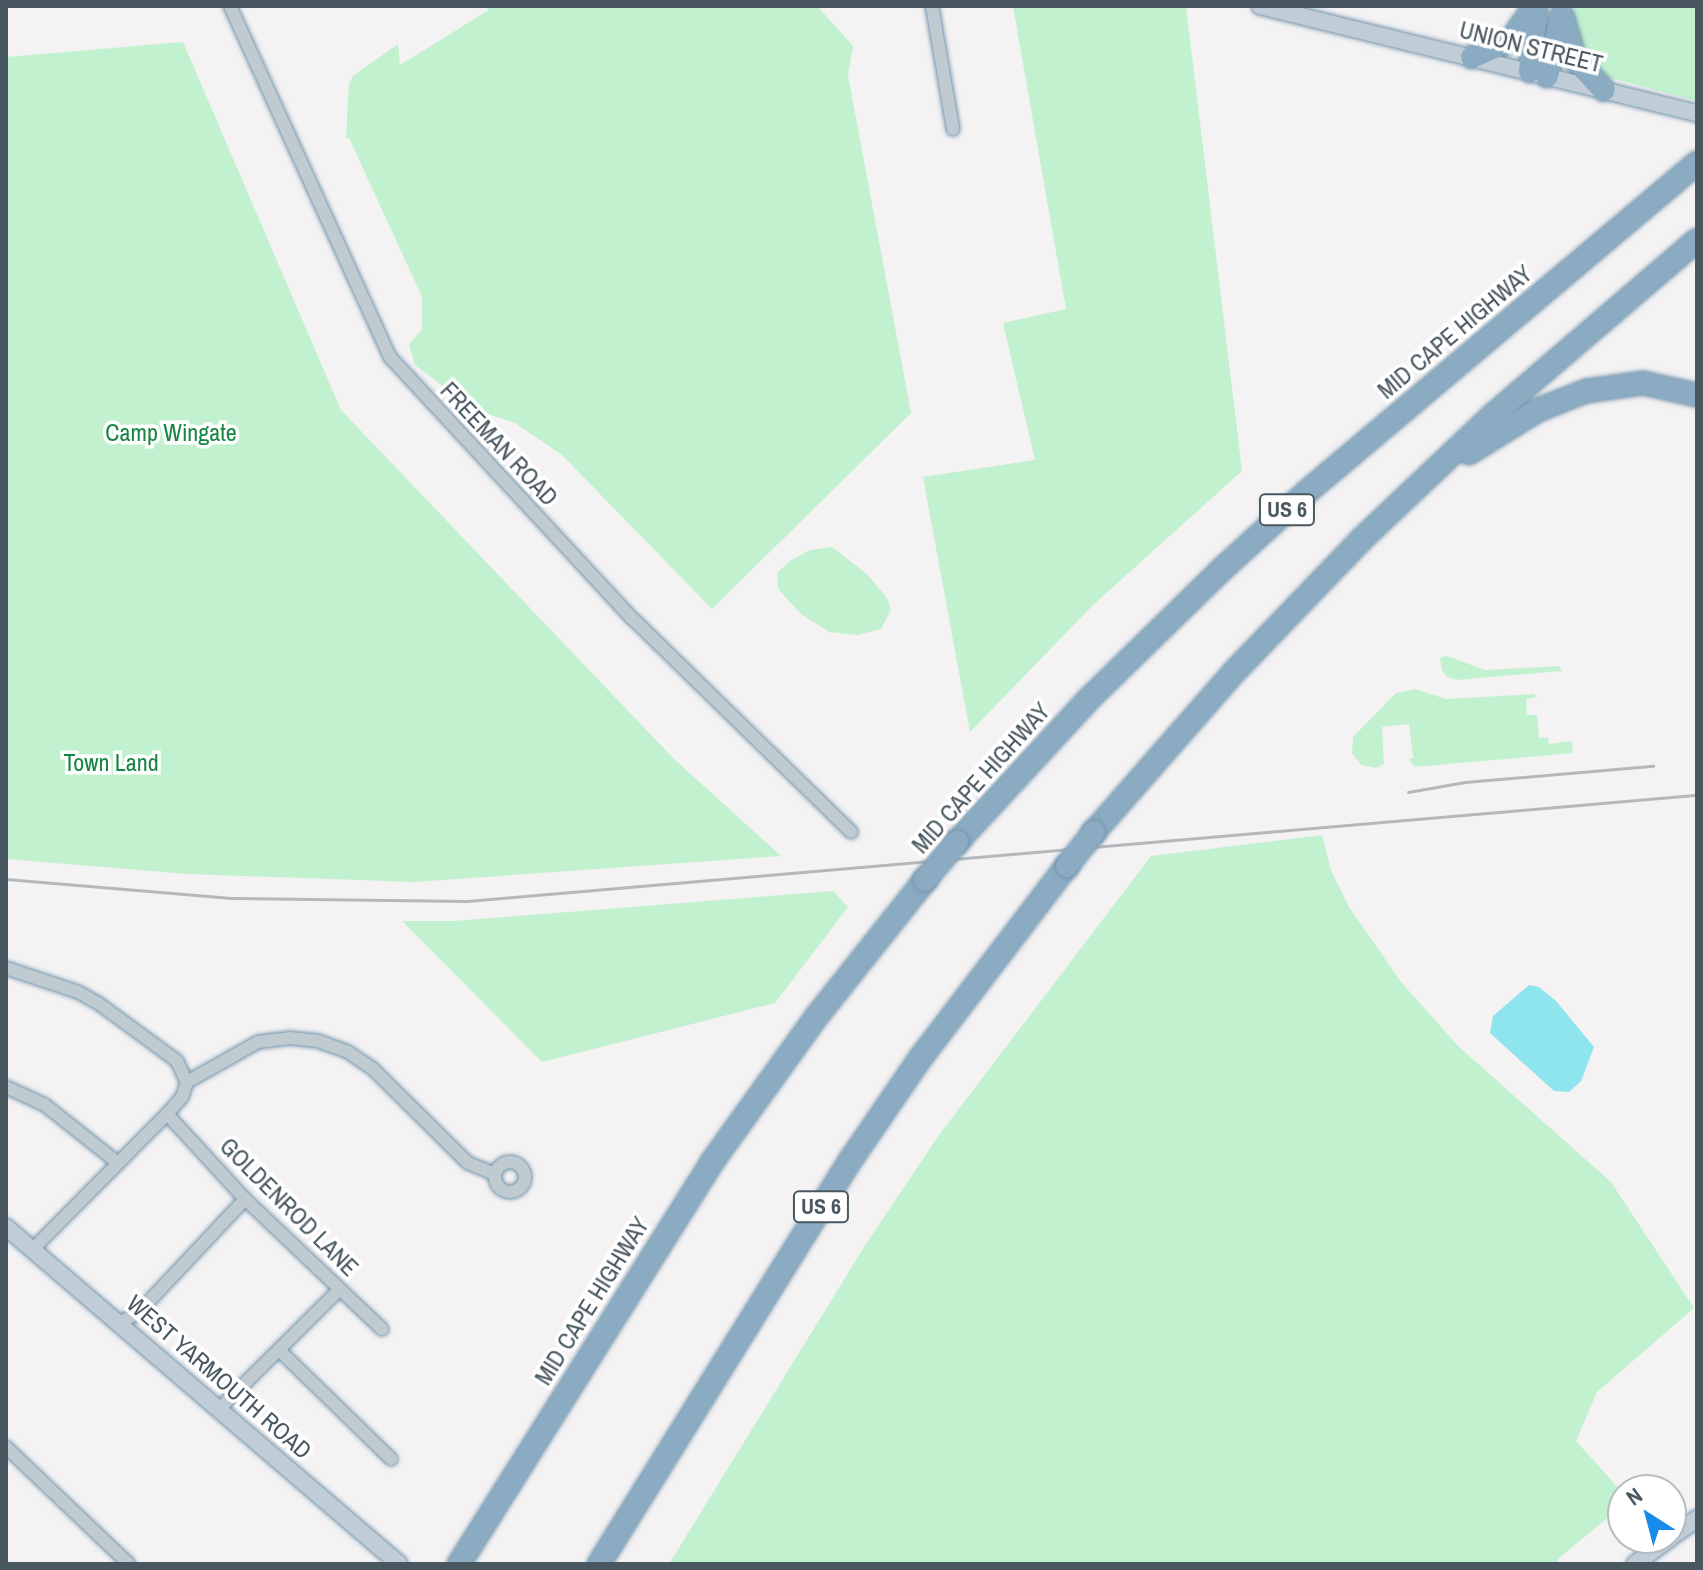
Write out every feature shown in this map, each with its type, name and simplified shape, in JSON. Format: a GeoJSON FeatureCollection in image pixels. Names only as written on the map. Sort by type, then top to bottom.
{"type":"FeatureCollection","features":[{"type":"Feature","properties":{"kind":"highway"},"geometry":{"type":"LineString","coordinates":[[1472,57],[1506,45],[1536,6]]}},
{"type":"Feature","properties":{"kind":"highway"},"geometry":{"type":"LineString","coordinates":[[1536,6],[1539,74]]}},
{"type":"Feature","properties":{"kind":"highway"},"geometry":{"type":"LineString","coordinates":[[1539,74],[1563,10]]}},
{"type":"Feature","properties":{"kind":"highway"},"geometry":{"type":"LineString","coordinates":[[1563,10],[1575,59],[1604,90]]}},
{"type":"Feature","properties":{"kind":"highway","name":"MID CAPE HIGHWAY"},"geometry":{"type":"LineString","coordinates":[[459,1564],[712,1162],[817,1016],[957,842],[1090,698],[1230,561],[1319,481],[1697,163]]}},
{"type":"Feature","properties":{"kind":"highway","name":"US 6"},"geometry":{"type":"LineString","coordinates":[[599,1564],[852,1158],[929,1047],[1094,832],[1236,670],[1405,497],[1538,375],[1697,240]]}},
{"type":"Feature","properties":{"kind":"highway"},"geometry":{"type":"LineString","coordinates":[[1405,497],[1509,426],[1571,396],[1629,383],[1668,387],[1697,395]]}},
{"type":"Feature","properties":{"kind":"main road","name":"UNION STREET"},"geometry":{"type":"LineString","coordinates":[[1260,6],[1697,113]]}},
{"type":"Feature","properties":{"kind":"main road","name":"WEST YARMOUTH ROAD"},"geometry":{"type":"LineString","coordinates":[[6,1227],[399,1564]]}},
{"type":"Feature","properties":{"kind":"street","name":"FREEMAN ROAD"},"geometry":{"type":"LineString","coordinates":[[230,6],[390,357],[633,619],[851,832]]}},
{"type":"Feature","properties":{"kind":"street"},"geometry":{"type":"LineString","coordinates":[[932,6],[953,129]]}},
{"type":"Feature","properties":{"kind":"street"},"geometry":{"type":"LineString","coordinates":[[6,968],[78,992],[98,1003],[177,1061],[187,1082]]}},
{"type":"Feature","properties":{"kind":"street"},"geometry":{"type":"LineString","coordinates":[[33,1249],[167,1114],[182,1097],[187,1082],[258,1042],[290,1038],[318,1041],[348,1052],[372,1068],[468,1163],[495,1174]]}},
{"type":"Feature","properties":{"kind":"street"},"geometry":{"type":"LineString","coordinates":[[6,1087],[45,1105],[118,1163]]}},
{"type":"Feature","properties":{"kind":"street","name":"GOLDENROD LANE"},"geometry":{"type":"LineString","coordinates":[[167,1114],[245,1199],[382,1329]]}},
{"type":"Feature","properties":{"kind":"street"},"geometry":{"type":"LineString","coordinates":[[119,1323],[138,1313],[245,1199]]}},
{"type":"Feature","properties":{"kind":"street"},"geometry":{"type":"LineString","coordinates":[[219,1409],[340,1289]]}},
{"type":"Feature","properties":{"kind":"street"},"geometry":{"type":"LineString","coordinates":[[280,1351],[391,1459]]}},
{"type":"Feature","properties":{"kind":"street"},"geometry":{"type":"LineString","coordinates":[[6,1447],[129,1564]]}},
{"type":"Feature","properties":{"kind":"green space"},"geometry":{"type":"Polygon","coordinates":[[[489,6],[817,6],[853,46],[848,75],[911,413],[712,609],[562,455],[515,423],[473,409],[415,365],[409,345],[422,329],[422,297],[349,138],[346,138],[349,83],[353,76],[398,44],[400,65],[487,11],[489,6]]]}},
{"type":"Feature","properties":{"kind":"green space"},"geometry":{"type":"Polygon","coordinates":[[[1013,6],[1186,6],[1242,471],[1093,605],[970,732],[923,477],[1035,460],[1003,323],[1066,309],[1013,6]]]}},
{"type":"Feature","properties":{"kind":"green space"},"geometry":{"type":"Polygon","coordinates":[[[1575,6],[1697,6],[1697,101],[1607,77],[1581,54],[1572,29],[1575,6]]]}},
{"type":"Feature","properties":{"kind":"green space","name":"Camp Wingate"},"geometry":{"type":"Polygon","coordinates":[[[183,42],[341,410],[674,759],[781,856],[414,882],[187,874],[6,859],[6,57],[183,42]]]}},
{"type":"Feature","properties":{"kind":"green space"},"geometry":{"type":"Polygon","coordinates":[[[832,547],[868,575],[887,598],[891,610],[881,629],[857,635],[829,632],[801,614],[778,589],[777,573],[790,561],[810,550],[832,547]]]}},
{"type":"Feature","properties":{"kind":"green space"},"geometry":{"type":"Polygon","coordinates":[[[1447,656],[1485,670],[1559,666],[1562,671],[1456,680],[1446,676],[1442,670],[1440,658],[1447,656]]]}},
{"type":"Feature","properties":{"kind":"green space"},"geometry":{"type":"Polygon","coordinates":[[[1415,689],[1446,699],[1534,694],[1537,697],[1526,699],[1527,715],[1537,715],[1539,738],[1548,738],[1549,744],[1572,741],[1573,753],[1414,767],[1409,759],[1413,758],[1409,724],[1382,727],[1384,764],[1376,768],[1361,765],[1352,753],[1353,737],[1396,693],[1415,689]]]}},
{"type":"Feature","properties":{"kind":"green space"},"geometry":{"type":"Polygon","coordinates":[[[1322,835],[1331,870],[1349,907],[1401,982],[1458,1046],[1611,1182],[1694,1308],[1597,1392],[1576,1441],[1607,1475],[1607,1518],[1559,1558],[1557,1564],[669,1564],[866,1244],[939,1135],[1151,856],[1322,835]]]}},
{"type":"Feature","properties":{"kind":"green space"},"geometry":{"type":"Polygon","coordinates":[[[833,891],[848,907],[775,1003],[542,1062],[402,921],[454,921],[833,891]]]}},
{"type":"Feature","properties":{"kind":"water"},"geometry":{"type":"Polygon","coordinates":[[[1529,985],[1539,987],[1556,1001],[1594,1047],[1581,1081],[1569,1092],[1554,1091],[1490,1033],[1493,1016],[1529,985]]]}},
{"type":"Feature","properties":{"kind":"railway"},"geometry":{"type":"LineString","coordinates":[[1408,792],[1465,782],[1653,766]]}},
{"type":"Feature","properties":{"kind":"railway"},"geometry":{"type":"LineString","coordinates":[[6,879],[231,898],[467,901],[1697,795]]}},
{"type":"Feature","properties":{"kind":"park label","name":"Town Land"},"geometry":{"type":"Point","coordinates":[111,763]}}]}
